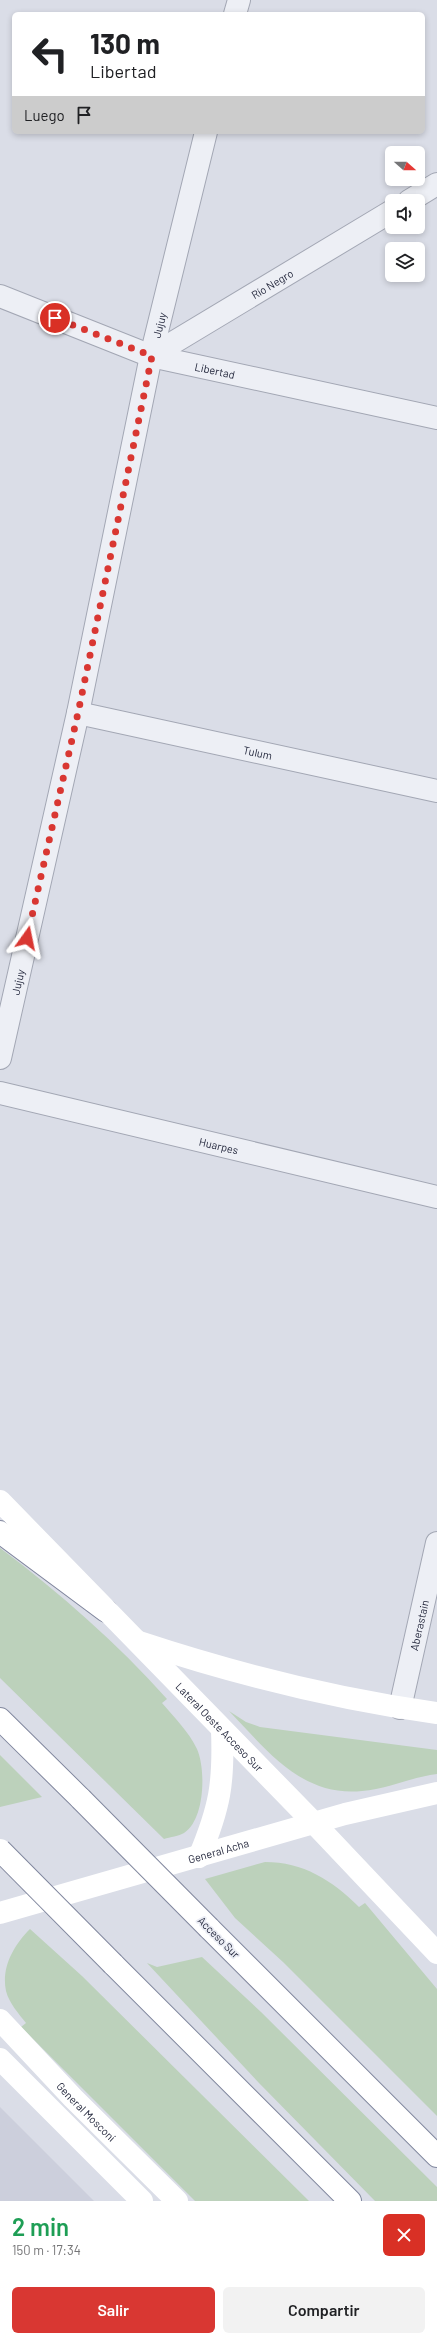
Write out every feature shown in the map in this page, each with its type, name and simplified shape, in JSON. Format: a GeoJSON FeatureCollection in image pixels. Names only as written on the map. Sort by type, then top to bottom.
{"type":"FeatureCollection","features":[{"type":"Feature","properties":{"kind":"main road","name":"Lateral Oeste Acceso Sur"},"geometry":{"type":"LineString","coordinates":[[0,1501],[314,1823],[437,1953]]}},
{"type":"Feature","properties":{"kind":"main road"},"geometry":{"type":"LineString","coordinates":[[0,1532],[106,1611]]}},
{"type":"Feature","properties":{"kind":"main road"},"geometry":{"type":"LineString","coordinates":[[137,1641],[248,1676],[400,1708],[437,1713]]}},
{"type":"Feature","properties":{"kind":"main road","name":"Acceso Sur"},"geometry":{"type":"LineString","coordinates":[[0,1719],[437,2156]]}},
{"type":"Feature","properties":{"kind":"main road"},"geometry":{"type":"LineString","coordinates":[[199,1856],[213,1824],[222,1786],[222,1730]]}},
{"type":"Feature","properties":{"kind":"main road","name":"General Acha"},"geometry":{"type":"LineString","coordinates":[[0,1913],[379,1805],[437,1793]]}},
{"type":"Feature","properties":{"kind":"main road"},"geometry":{"type":"LineString","coordinates":[[0,1850],[350,2201]]}},
{"type":"Feature","properties":{"kind":"main road","name":"General Mosconi"},"geometry":{"type":"LineString","coordinates":[[0,2020],[67,2092],[177,2201]]}},
{"type":"Feature","properties":{"kind":"main road"},"geometry":{"type":"LineString","coordinates":[[0,2059],[142,2201]]}},
{"type":"Feature","properties":{"kind":"street","name":"Jujuy"},"geometry":{"type":"LineString","coordinates":[[0,1058],[78,713],[152,356],[206,134]]}},
{"type":"Feature","properties":{"kind":"street"},"geometry":{"type":"LineString","coordinates":[[421,194],[437,184]]}},
{"type":"Feature","properties":{"kind":"street","name":"Río Negro"},"geometry":{"type":"LineString","coordinates":[[152,356],[385,216]]}},
{"type":"Feature","properties":{"kind":"street","name":"Libertad"},"geometry":{"type":"LineString","coordinates":[[0,296],[152,356],[437,418]]}},
{"type":"Feature","properties":{"kind":"street","name":"Tulum"},"geometry":{"type":"LineString","coordinates":[[78,713],[437,791]]}},
{"type":"Feature","properties":{"kind":"street","name":"Huarpes"},"geometry":{"type":"LineString","coordinates":[[0,1093],[437,1197]]}},
{"type":"Feature","properties":{"kind":"street","name":"Aberastain"},"geometry":{"type":"LineString","coordinates":[[400,1708],[437,1543]]}},
{"type":"Feature","properties":{"kind":"shaded area"},"geometry":{"type":"Polygon","coordinates":[[[0,2107],[94,2201],[0,2201],[0,2107]]]}},
{"type":"Feature","properties":{"kind":"green space"},"geometry":{"type":"Polygon","coordinates":[[[0,1548],[87,1619],[148,1678],[167,1699],[162,1703],[194,1743],[200,1758],[202,1769],[202,1794],[200,1806],[191,1826],[184,1833],[164,1839],[0,1678],[0,1548]]]}},
{"type":"Feature","properties":{"kind":"green space"},"geometry":{"type":"Polygon","coordinates":[[[229,1711],[246,1722],[260,1727],[437,1750],[437,1774],[372,1790],[340,1791],[321,1787],[303,1779],[287,1768],[257,1741],[229,1711]]]}},
{"type":"Feature","properties":{"kind":"green space"},"geometry":{"type":"Polygon","coordinates":[[[0,1755],[42,1797],[0,1807],[0,1755]]]}},
{"type":"Feature","properties":{"kind":"green space"},"geometry":{"type":"Polygon","coordinates":[[[265,1862],[292,1865],[304,1869],[327,1881],[349,1897],[359,1907],[365,1903],[437,1989],[437,2116],[283,1962],[235,1918],[205,1879],[265,1862]]]}},
{"type":"Feature","properties":{"kind":"green space"},"geometry":{"type":"Polygon","coordinates":[[[30,1929],[82,1976],[309,2201],[195,2201],[21,2027],[26,2023],[9,2000],[6,1991],[5,1973],[14,1949],[30,1929]]]}},
{"type":"Feature","properties":{"kind":"green space"},"geometry":{"type":"Polygon","coordinates":[[[202,1957],[261,2012],[437,2187],[437,2201],[375,2201],[259,2083],[147,1963],[157,1967],[202,1957]]]}},
{"type":"Feature","properties":{"kind":"route"},"geometry":{"type":"LineString","coordinates":[[27,938],[78,713],[152,356],[55,318]]}}]}
